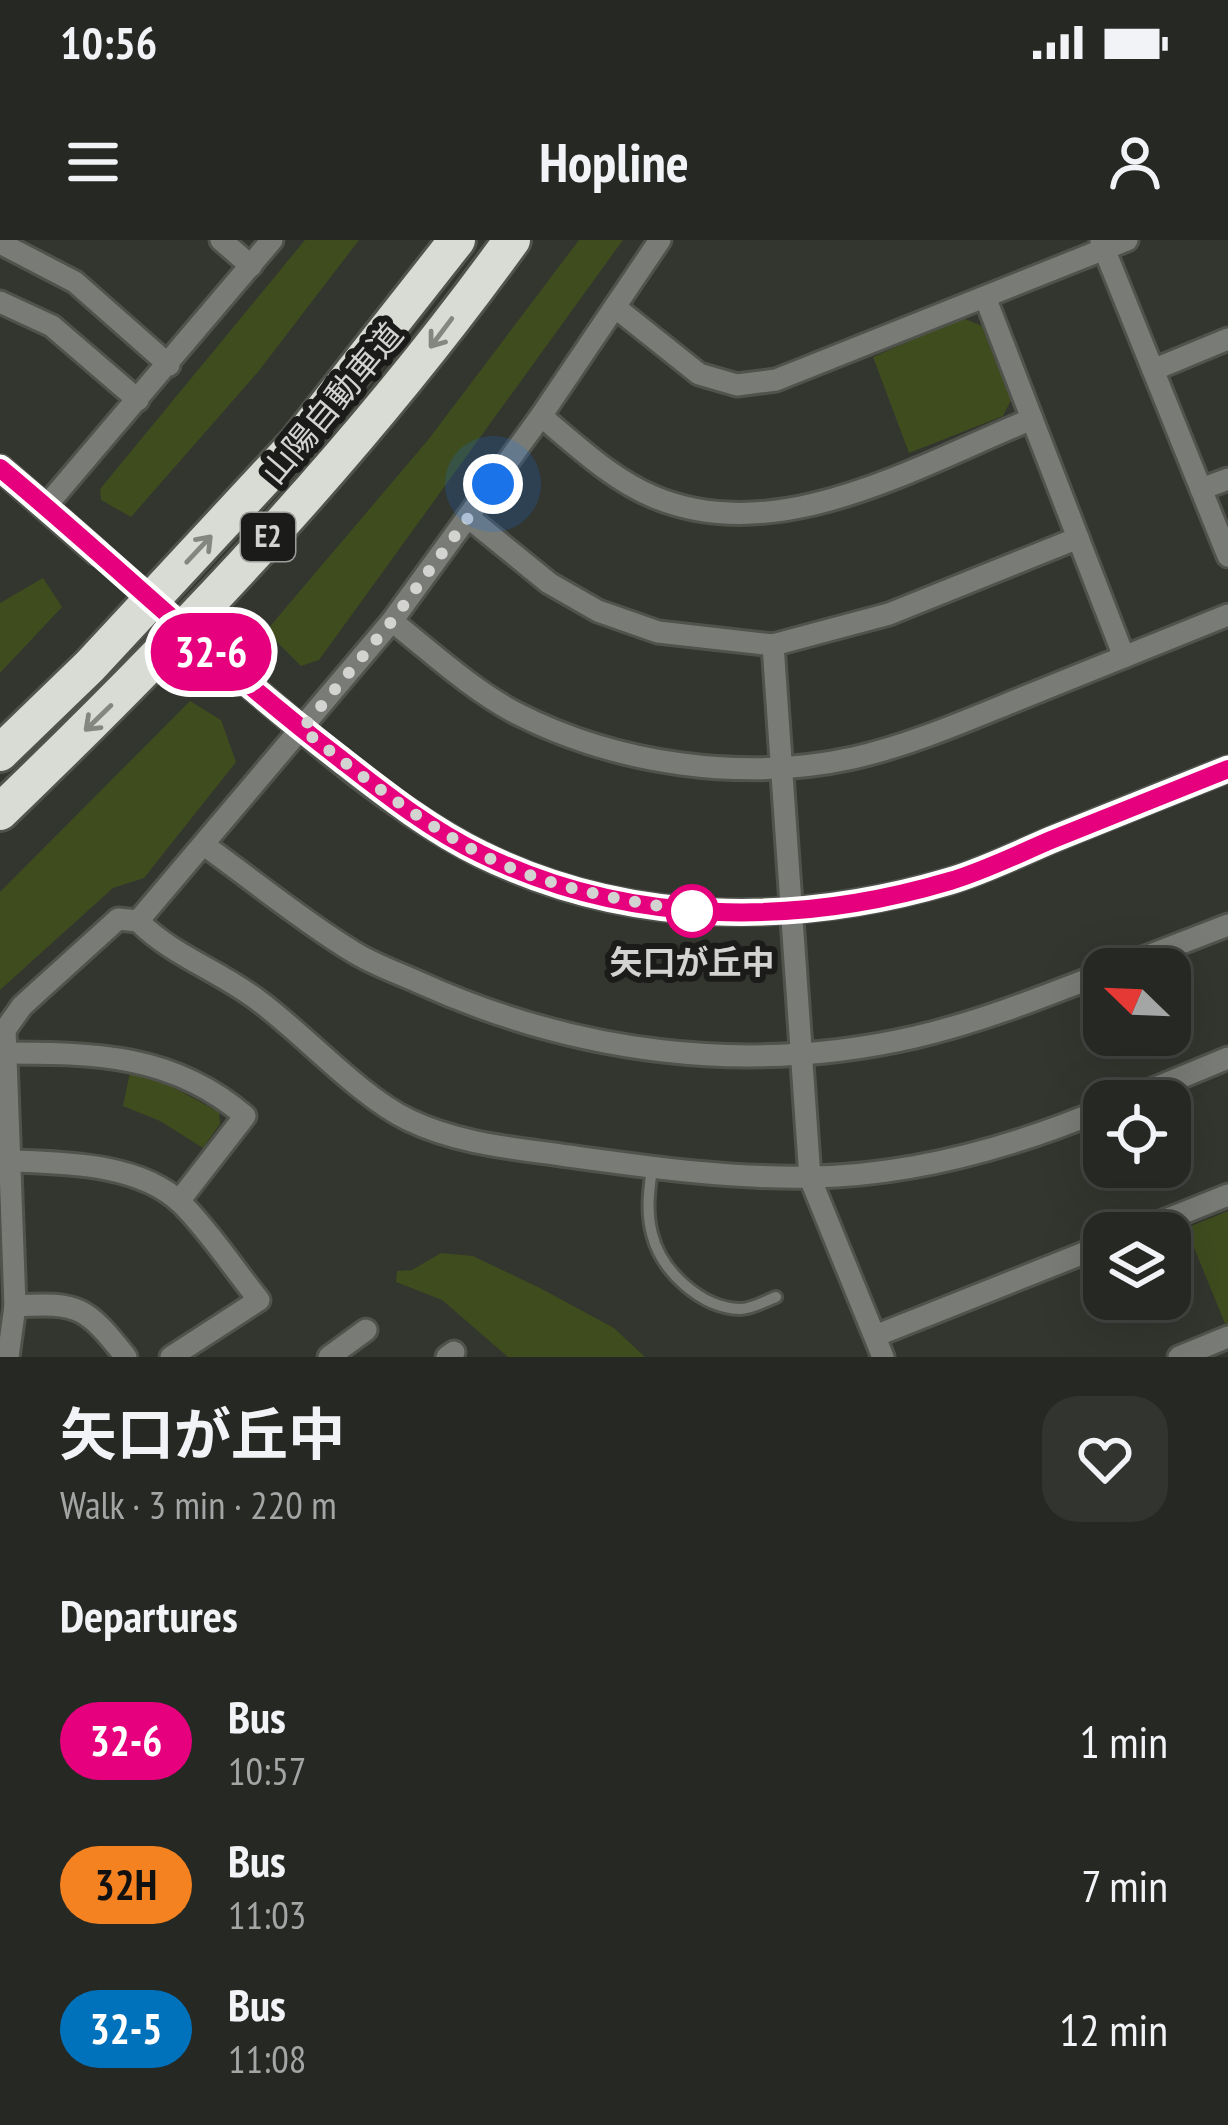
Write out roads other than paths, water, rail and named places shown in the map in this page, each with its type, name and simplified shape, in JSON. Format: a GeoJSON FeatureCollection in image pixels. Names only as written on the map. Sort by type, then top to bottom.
{"type":"FeatureCollection","features":[{"type":"Feature","properties":{"kind":"highway","name":"山陽自動車道"},"geometry":{"type":"LineString","coordinates":[[0,753],[90,666],[298,442],[457,240]]}},
{"type":"Feature","properties":{"kind":"highway","name":"山陽自動車道"},"geometry":{"type":"LineString","coordinates":[[0,812],[120,697],[332,467],[416,367],[512,240]]}},
{"type":"Feature","properties":{"kind":"street"},"geometry":{"type":"LineString","coordinates":[[221,240],[251,266]]}},
{"type":"Feature","properties":{"kind":"street"},"geometry":{"type":"LineString","coordinates":[[46,506],[272,240]]}},
{"type":"Feature","properties":{"kind":"street"},"geometry":{"type":"LineString","coordinates":[[138,921],[392,621],[542,416],[659,240]]}},
{"type":"Feature","properties":{"kind":"street"},"geometry":{"type":"LineString","coordinates":[[615,307],[699,374],[736,386],[776,380],[1103,244],[1127,240]]}},
{"type":"Feature","properties":{"kind":"street"},"geometry":{"type":"LineString","coordinates":[[0,243],[75,282],[169,365]]}},
{"type":"Feature","properties":{"kind":"street"},"geometry":{"type":"LineString","coordinates":[[1103,244],[1228,556]]}},
{"type":"Feature","properties":{"kind":"street"},"geometry":{"type":"LineString","coordinates":[[985,296],[1124,657]]}},
{"type":"Feature","properties":{"kind":"street"},"geometry":{"type":"LineString","coordinates":[[0,302],[52,326],[138,400]]}},
{"type":"Feature","properties":{"kind":"street"},"geometry":{"type":"LineString","coordinates":[[1153,370],[1228,339]]}},
{"type":"Feature","properties":{"kind":"street"},"geometry":{"type":"LineString","coordinates":[[542,416],[607,471],[652,496],[695,510],[750,516],[800,510],[1032,419]]}},
{"type":"Feature","properties":{"kind":"street"},"geometry":{"type":"LineString","coordinates":[[0,468],[96,551]]}},
{"type":"Feature","properties":{"kind":"street"},"geometry":{"type":"LineString","coordinates":[[1201,489],[1228,478]]}},
{"type":"Feature","properties":{"kind":"street"},"geometry":{"type":"LineString","coordinates":[[468,517],[549,583],[598,611],[658,632],[773,645],[889,614],[1078,538]]}},
{"type":"Feature","properties":{"kind":"street"},"geometry":{"type":"LineString","coordinates":[[392,621],[465,680],[516,713],[581,740],[651,759],[717,768],[781,768],[853,758],[929,736],[1228,615]]}},
{"type":"Feature","properties":{"kind":"street"},"geometry":{"type":"LineString","coordinates":[[773,645],[810,1178],[879,1347],[1083,1255]]}},
{"type":"Feature","properties":{"kind":"street"},"geometry":{"type":"LineString","coordinates":[[239,676],[401,806],[481,854],[561,885],[628,902],[720,915],[792,913],[953,880],[1228,769]]}},
{"type":"Feature","properties":{"kind":"street"},"geometry":{"type":"LineString","coordinates":[[204,845],[354,953],[484,1012],[611,1045],[721,1057],[915,1037],[1011,1009],[1083,981]]}},
{"type":"Feature","properties":{"kind":"street"},"geometry":{"type":"LineString","coordinates":[[8,1357],[15,1306],[5,1030],[22,1006],[118,919],[138,921],[158,942],[257,999],[404,1118],[455,1140],[652,1168],[810,1178],[886,1172],[972,1153],[1083,1118]]}},
{"type":"Feature","properties":{"kind":"street"},"geometry":{"type":"LineString","coordinates":[[1168,948],[1228,925]]}},
{"type":"Feature","properties":{"kind":"street"},"geometry":{"type":"LineString","coordinates":[[4,1053],[96,1053],[166,1069],[224,1099],[245,1116],[179,1201]]}},
{"type":"Feature","properties":{"kind":"street"},"geometry":{"type":"LineString","coordinates":[[1175,1080],[1228,1058]]}},
{"type":"Feature","properties":{"kind":"street"},"geometry":{"type":"LineString","coordinates":[[10,1161],[80,1163],[114,1171],[179,1201],[260,1300],[171,1357]]}},
{"type":"Feature","properties":{"kind":"street"},"geometry":{"type":"LineString","coordinates":[[1186,1212],[1228,1195]]}},
{"type":"Feature","properties":{"kind":"street"},"geometry":{"type":"LineString","coordinates":[[15,1306],[59,1303],[93,1316],[126,1357]]}},
{"type":"Feature","properties":{"kind":"street"},"geometry":{"type":"LineString","coordinates":[[329,1357],[366,1330]]}},
{"type":"Feature","properties":{"kind":"street"},"geometry":{"type":"LineString","coordinates":[[1179,1357],[1228,1337]]}},
{"type":"Feature","properties":{"kind":"lane"},"geometry":{"type":"LineString","coordinates":[[652,1168],[647,1210],[653,1240],[687,1289],[722,1306],[745,1309],[776,1297]]}},
{"type":"Feature","properties":{"kind":"tunnel"},"geometry":{"type":"LineString","coordinates":[[96,552],[239,676]]}},
{"type":"Feature","properties":{"kind":"place","name":"矢口が丘中"},"geometry":{"type":"Point","coordinates":[692,911]}}]}
